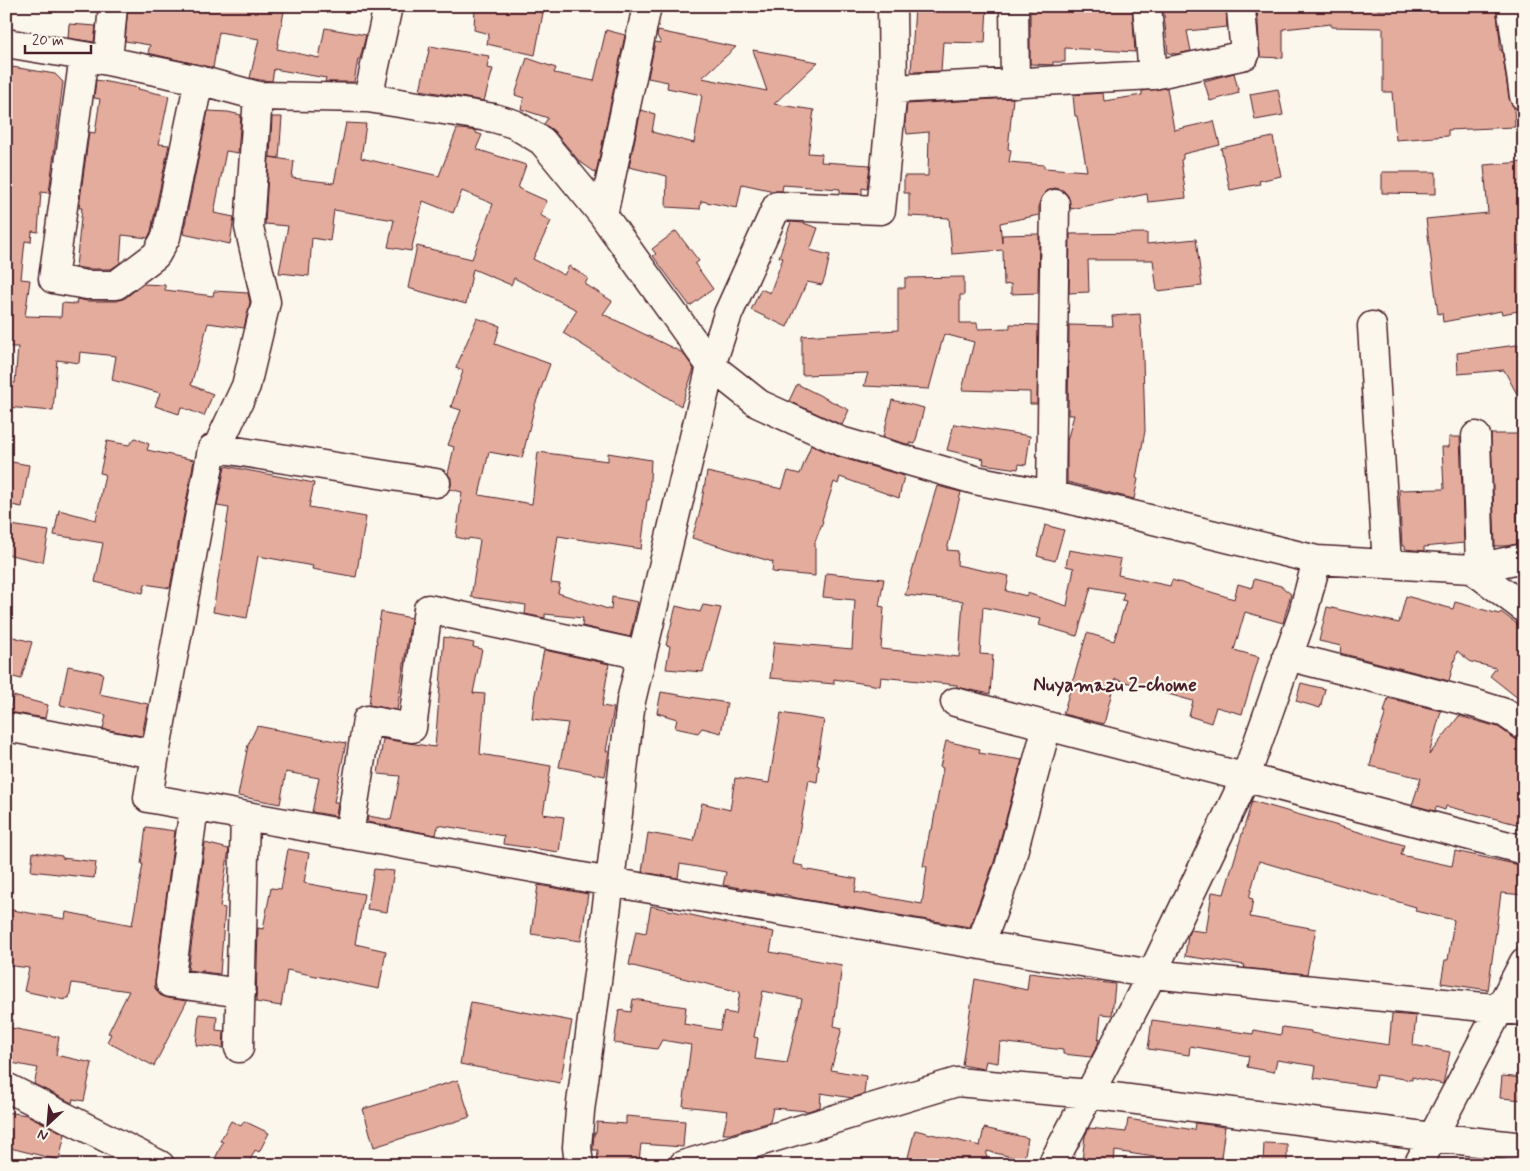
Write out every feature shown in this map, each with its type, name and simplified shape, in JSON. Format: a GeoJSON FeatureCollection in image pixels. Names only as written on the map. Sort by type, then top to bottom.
{"type":"FeatureCollection","features":[{"type":"Feature","properties":{"kind":"street"},"geometry":{"type":"LineString","coordinates":[[113,6],[96,58],[53,279],[87,285],[116,285],[156,255],[166,237],[199,80]]}},
{"type":"Feature","properties":{"kind":"street"},"geometry":{"type":"LineString","coordinates":[[368,98],[388,6]]}},
{"type":"Feature","properties":{"kind":"street"},"geometry":{"type":"LineString","coordinates":[[603,215],[647,6]]}},
{"type":"Feature","properties":{"kind":"street"},"geometry":{"type":"LineString","coordinates":[[579,1165],[577,1147],[580,1111],[610,882],[631,701],[711,366],[728,314],[777,206],[881,210],[893,89],[892,6]]}},
{"type":"Feature","properties":{"kind":"street"},"geometry":{"type":"LineString","coordinates":[[1014,6],[1015,83]]}},
{"type":"Feature","properties":{"kind":"street"},"geometry":{"type":"LineString","coordinates":[[1147,6],[1153,76]]}},
{"type":"Feature","properties":{"kind":"street"},"geometry":{"type":"LineString","coordinates":[[893,89],[1153,76],[1245,55],[1242,6]]}},
{"type":"Feature","properties":{"kind":"street"},"geometry":{"type":"LineString","coordinates":[[1511,6],[1524,96]]}},
{"type":"Feature","properties":{"kind":"street"},"geometry":{"type":"LineString","coordinates":[[6,43],[96,58],[199,80],[258,96],[368,98],[494,118],[514,124],[542,141],[603,215],[711,366],[759,404],[840,441],[975,480],[1051,495],[1317,560],[1476,568],[1524,558]]}},
{"type":"Feature","properties":{"kind":"street"},"geometry":{"type":"LineString","coordinates":[[217,448],[246,386],[266,302],[249,227],[258,96]]}},
{"type":"Feature","properties":{"kind":"street"},"geometry":{"type":"LineString","coordinates":[[1051,495],[1055,204]]}},
{"type":"Feature","properties":{"kind":"street"},"geometry":{"type":"LineString","coordinates":[[1372,326],[1387,564]]}},
{"type":"Feature","properties":{"kind":"street"},"geometry":{"type":"LineString","coordinates":[[1476,436],[1476,568]]}},
{"type":"Feature","properties":{"kind":"street"},"geometry":{"type":"LineString","coordinates":[[436,483],[217,448],[212,449],[148,798],[610,882],[1152,974],[1512,1010]]}},
{"type":"Feature","properties":{"kind":"street"},"geometry":{"type":"LineString","coordinates":[[1052,1165],[1152,974],[1246,778],[1302,617],[1317,560]]}},
{"type":"Feature","properties":{"kind":"street"},"geometry":{"type":"LineString","coordinates":[[1476,568],[1524,608]]}},
{"type":"Feature","properties":{"kind":"street"},"geometry":{"type":"LineString","coordinates":[[349,834],[367,720],[412,728],[428,609],[642,655]]}},
{"type":"Feature","properties":{"kind":"street"},"geometry":{"type":"LineString","coordinates":[[1287,656],[1473,703],[1505,713],[1524,726]]}},
{"type":"Feature","properties":{"kind":"street"},"geometry":{"type":"LineString","coordinates":[[955,702],[1524,850]]}},
{"type":"Feature","properties":{"kind":"street"},"geometry":{"type":"LineString","coordinates":[[980,945],[1009,867],[1047,726]]}},
{"type":"Feature","properties":{"kind":"street"},"geometry":{"type":"LineString","coordinates":[[6,727],[155,754]]}},
{"type":"Feature","properties":{"kind":"street"},"geometry":{"type":"LineString","coordinates":[[194,807],[170,983],[241,993]]}},
{"type":"Feature","properties":{"kind":"street"},"geometry":{"type":"LineString","coordinates":[[239,1048],[245,816]]}},
{"type":"Feature","properties":{"kind":"street"},"geometry":{"type":"LineString","coordinates":[[1418,1165],[1432,1137],[1512,1010],[1524,962]]}},
{"type":"Feature","properties":{"kind":"street"},"geometry":{"type":"LineString","coordinates":[[683,1165],[956,1082],[1089,1094],[1524,1147]]}},
{"type":"Feature","properties":{"kind":"street"},"geometry":{"type":"LineString","coordinates":[[6,1087],[150,1162]]}},
{"type":"Feature","properties":{"kind":"building"},"geometry":{"type":"Polygon","coordinates":[[[128,6],[170,11],[171,6],[285,6],[277,49],[319,58],[325,28],[366,35],[360,59],[358,59],[354,82],[325,82],[326,78],[274,69],[272,81],[260,80],[250,78],[259,39],[219,32],[213,68],[148,53],[150,45],[125,41],[128,6]]]}},
{"type":"Feature","properties":{"kind":"building"},"geometry":{"type":"Polygon","coordinates":[[[475,6],[514,6],[543,13],[535,55],[487,44],[489,34],[474,30],[475,6]]]}},
{"type":"Feature","properties":{"kind":"building"},"geometry":{"type":"Polygon","coordinates":[[[915,6],[987,6],[985,43],[943,42],[941,71],[911,72],[915,6]]]}},
{"type":"Feature","properties":{"kind":"building"},"geometry":{"type":"Polygon","coordinates":[[[1030,6],[1132,6],[1135,52],[1065,48],[1065,62],[1053,62],[1053,65],[1030,64],[1030,6]]]}},
{"type":"Feature","properties":{"kind":"building"},"geometry":{"type":"Polygon","coordinates":[[[1163,6],[1226,6],[1227,27],[1187,31],[1191,51],[1177,54],[1168,53],[1163,6]]]}},
{"type":"Feature","properties":{"kind":"building"},"geometry":{"type":"Polygon","coordinates":[[[1257,6],[1378,6],[1378,10],[1427,10],[1427,6],[1496,6],[1500,50],[1502,50],[1509,98],[1514,107],[1515,127],[1448,130],[1448,136],[1396,140],[1392,92],[1383,92],[1383,28],[1331,27],[1331,24],[1283,29],[1283,58],[1260,57],[1257,6]]]}},
{"type":"Feature","properties":{"kind":"building"},"geometry":{"type":"Polygon","coordinates":[[[69,24],[96,26],[94,42],[68,38],[69,24]]]}},
{"type":"Feature","properties":{"kind":"building"},"geometry":{"type":"Polygon","coordinates":[[[606,30],[625,35],[596,173],[579,161],[554,131],[544,124],[548,118],[521,109],[524,98],[515,95],[527,58],[556,68],[554,73],[594,81],[606,30]]]}},
{"type":"Feature","properties":{"kind":"building"},"geometry":{"type":"Polygon","coordinates":[[[658,31],[736,47],[702,78],[767,91],[753,50],[818,62],[774,104],[814,110],[808,153],[822,154],[821,162],[870,165],[867,189],[862,188],[862,194],[840,193],[840,189],[783,185],[782,191],[774,191],[742,184],[737,208],[701,201],[700,209],[666,207],[667,176],[629,167],[641,110],[655,114],[652,132],[694,143],[702,95],[667,88],[668,82],[648,78],[655,42],[661,43],[657,36],[658,31]]]}},
{"type":"Feature","properties":{"kind":"building"},"geometry":{"type":"Polygon","coordinates":[[[430,46],[489,56],[487,68],[493,69],[484,101],[420,90],[430,46]]]}},
{"type":"Feature","properties":{"kind":"building"},"geometry":{"type":"Polygon","coordinates":[[[6,66],[55,74],[63,82],[49,193],[41,192],[38,232],[32,231],[31,242],[25,241],[21,279],[30,280],[25,316],[61,317],[62,303],[76,304],[77,299],[117,301],[125,298],[143,284],[165,285],[165,290],[213,296],[214,291],[248,293],[250,302],[244,328],[208,323],[191,385],[213,394],[204,416],[181,407],[179,414],[155,406],[160,393],[112,380],[116,356],[80,352],[79,363],[57,360],[53,411],[6,407],[8,383],[15,383],[18,347],[6,347],[6,66]]]}},
{"type":"Feature","properties":{"kind":"building"},"geometry":{"type":"Polygon","coordinates":[[[1234,73],[1239,93],[1210,101],[1204,81],[1234,73]]]}},
{"type":"Feature","properties":{"kind":"building"},"geometry":{"type":"Polygon","coordinates":[[[96,80],[169,96],[159,144],[169,145],[151,231],[148,238],[122,235],[120,263],[111,269],[76,267],[82,208],[79,208],[89,132],[95,133],[100,99],[94,98],[96,80]]]}},
{"type":"Feature","properties":{"kind":"building"},"geometry":{"type":"Polygon","coordinates":[[[1167,88],[1174,130],[1214,121],[1220,145],[1183,154],[1183,159],[1181,160],[1186,198],[1148,202],[1147,194],[1071,209],[1068,196],[1063,190],[1055,188],[1048,190],[1042,196],[1039,204],[1039,215],[1000,223],[1002,243],[1002,235],[1039,234],[1038,293],[1011,294],[1011,284],[1004,285],[1003,250],[952,254],[949,218],[909,216],[909,193],[904,193],[904,176],[928,176],[929,132],[907,134],[905,122],[907,104],[1013,98],[1008,149],[1011,150],[1009,162],[1044,165],[1044,168],[1087,171],[1077,116],[1075,116],[1073,95],[1103,93],[1104,101],[1142,95],[1142,91],[1167,88]]]}},
{"type":"Feature","properties":{"kind":"building"},"geometry":{"type":"Polygon","coordinates":[[[1278,89],[1283,115],[1255,120],[1250,94],[1278,89]]]}},
{"type":"Feature","properties":{"kind":"building"},"geometry":{"type":"Polygon","coordinates":[[[208,111],[241,115],[238,153],[226,151],[214,213],[234,217],[230,244],[183,234],[208,111]]]}},
{"type":"Feature","properties":{"kind":"building"},"geometry":{"type":"Polygon","coordinates":[[[272,117],[282,117],[279,158],[270,157],[272,117]]]}},
{"type":"Feature","properties":{"kind":"building"},"geometry":{"type":"Polygon","coordinates":[[[346,123],[366,124],[361,158],[439,176],[457,129],[461,129],[477,131],[476,133],[482,135],[476,149],[526,165],[518,188],[547,201],[540,215],[551,221],[533,259],[564,275],[569,266],[588,278],[585,284],[612,301],[603,314],[683,353],[694,369],[681,406],[563,333],[577,310],[514,278],[511,285],[473,269],[466,304],[408,288],[417,246],[472,259],[493,204],[462,191],[453,213],[423,201],[411,251],[388,247],[394,220],[334,210],[330,241],[312,238],[309,276],[279,273],[288,226],[265,224],[269,157],[294,161],[292,178],[334,183],[346,123]]]}},
{"type":"Feature","properties":{"kind":"building"},"geometry":{"type":"Polygon","coordinates":[[[1273,137],[1281,176],[1259,181],[1260,184],[1230,190],[1221,148],[1273,137]]]}},
{"type":"Feature","properties":{"kind":"building"},"geometry":{"type":"Polygon","coordinates":[[[1524,162],[1524,245],[1518,246],[1524,288],[1524,310],[1502,314],[1501,311],[1443,322],[1442,313],[1438,314],[1426,219],[1488,213],[1484,165],[1524,162]]]}},
{"type":"Feature","properties":{"kind":"building"},"geometry":{"type":"Polygon","coordinates":[[[1382,172],[1436,172],[1436,194],[1382,193],[1382,172]]]}},
{"type":"Feature","properties":{"kind":"building"},"geometry":{"type":"Polygon","coordinates":[[[791,222],[803,223],[818,228],[810,250],[830,255],[822,285],[807,282],[787,327],[751,310],[761,289],[770,293],[783,258],[779,257],[791,222]]]}},
{"type":"Feature","properties":{"kind":"building"},"geometry":{"type":"Polygon","coordinates":[[[676,231],[699,261],[695,264],[713,289],[690,306],[653,256],[656,254],[652,249],[676,231]]]}},
{"type":"Feature","properties":{"kind":"building"},"geometry":{"type":"Polygon","coordinates":[[[1147,233],[1147,244],[1196,239],[1202,286],[1157,291],[1153,260],[1088,260],[1089,292],[1069,293],[1070,234],[1147,233]]]}},
{"type":"Feature","properties":{"kind":"building"},"geometry":{"type":"Polygon","coordinates":[[[964,277],[964,295],[960,295],[960,323],[977,323],[978,329],[1010,328],[1010,324],[1038,325],[1037,404],[1030,404],[1030,392],[962,390],[974,342],[944,334],[929,389],[864,386],[868,373],[802,375],[802,336],[898,330],[898,288],[905,288],[905,278],[964,277]]]}},
{"type":"Feature","properties":{"kind":"building"},"geometry":{"type":"Polygon","coordinates":[[[1140,314],[1145,431],[1134,499],[1067,482],[1067,441],[1074,415],[1068,415],[1069,325],[1113,326],[1112,316],[1140,314]]]}},
{"type":"Feature","properties":{"kind":"building"},"geometry":{"type":"Polygon","coordinates":[[[477,318],[500,326],[495,344],[550,364],[535,405],[522,458],[489,452],[479,495],[532,504],[538,452],[608,461],[608,453],[651,460],[649,500],[647,500],[641,549],[558,536],[551,583],[560,584],[558,593],[611,610],[612,597],[638,602],[630,637],[582,626],[583,618],[545,614],[545,618],[525,614],[526,605],[471,597],[480,540],[456,537],[462,492],[450,489],[451,478],[448,474],[454,447],[448,445],[461,410],[451,407],[463,371],[456,368],[477,318]]]}},
{"type":"Feature","properties":{"kind":"building"},"geometry":{"type":"Polygon","coordinates":[[[1524,344],[1524,407],[1504,370],[1458,374],[1457,353],[1524,344]]]}},
{"type":"Feature","properties":{"kind":"building"},"geometry":{"type":"Polygon","coordinates":[[[797,384],[849,410],[842,425],[789,401],[797,384]]]}},
{"type":"Feature","properties":{"kind":"building"},"geometry":{"type":"Polygon","coordinates":[[[892,400],[924,408],[915,444],[910,443],[910,445],[883,437],[892,400]]]}},
{"type":"Feature","properties":{"kind":"building"},"geometry":{"type":"Polygon","coordinates":[[[954,424],[1030,436],[1026,465],[1019,464],[1018,469],[983,464],[984,459],[947,450],[954,424]]]}},
{"type":"Feature","properties":{"kind":"building"},"geometry":{"type":"Polygon","coordinates":[[[1491,434],[1522,434],[1522,503],[1517,503],[1517,544],[1495,546],[1491,434]]]}},
{"type":"Feature","properties":{"kind":"building"},"geometry":{"type":"Polygon","coordinates":[[[1449,437],[1460,437],[1464,543],[1424,547],[1424,551],[1405,549],[1405,546],[1402,546],[1399,490],[1444,489],[1442,447],[1449,447],[1449,437]]]}},
{"type":"Feature","properties":{"kind":"building"},"geometry":{"type":"Polygon","coordinates":[[[135,438],[149,444],[147,450],[194,460],[170,588],[145,584],[143,593],[95,582],[103,543],[54,535],[59,510],[96,520],[105,474],[100,473],[107,441],[129,445],[135,438]]]}},
{"type":"Feature","properties":{"kind":"building"},"geometry":{"type":"Polygon","coordinates":[[[811,445],[836,456],[904,476],[899,498],[840,477],[838,484],[834,482],[815,542],[815,576],[772,572],[773,562],[692,538],[700,511],[707,472],[782,489],[788,471],[800,474],[811,445]]]}},
{"type":"Feature","properties":{"kind":"building"},"geometry":{"type":"Polygon","coordinates":[[[6,461],[29,465],[22,507],[6,504],[6,461]]]}},
{"type":"Feature","properties":{"kind":"building"},"geometry":{"type":"Polygon","coordinates":[[[225,466],[314,483],[309,507],[366,517],[356,577],[312,569],[313,566],[258,556],[247,618],[213,612],[229,508],[217,506],[225,466]]]}},
{"type":"Feature","properties":{"kind":"building"},"geometry":{"type":"Polygon","coordinates":[[[937,486],[961,492],[947,550],[958,551],[957,565],[1009,576],[1006,591],[1027,596],[1027,593],[1067,606],[1074,568],[1066,566],[1069,550],[1121,559],[1118,575],[1170,586],[1172,580],[1234,599],[1238,584],[1252,588],[1254,579],[1281,586],[1291,594],[1283,623],[1245,612],[1234,650],[1259,657],[1242,714],[1216,707],[1211,723],[1189,716],[1193,701],[1115,679],[1104,724],[1063,714],[1087,633],[1114,641],[1126,601],[1122,600],[1124,593],[1091,587],[1077,636],[1039,625],[1041,619],[983,607],[980,654],[993,655],[990,694],[957,687],[957,685],[881,677],[880,686],[834,679],[834,684],[770,678],[774,642],[852,649],[855,600],[823,597],[826,573],[884,579],[879,606],[884,607],[881,649],[959,657],[963,601],[905,595],[937,486]]]}},
{"type":"Feature","properties":{"kind":"building"},"geometry":{"type":"Polygon","coordinates":[[[11,525],[49,531],[43,562],[6,554],[11,525]]]}},
{"type":"Feature","properties":{"kind":"building"},"geometry":{"type":"Polygon","coordinates":[[[1045,525],[1064,530],[1055,561],[1037,556],[1045,525]]]}},
{"type":"Feature","properties":{"kind":"building"},"geometry":{"type":"Polygon","coordinates":[[[1406,596],[1453,609],[1455,602],[1499,614],[1501,612],[1524,629],[1524,707],[1517,702],[1519,699],[1490,676],[1496,668],[1471,662],[1457,651],[1449,681],[1340,653],[1341,646],[1319,641],[1327,607],[1399,623],[1406,596]]]}},
{"type":"Feature","properties":{"kind":"building"},"geometry":{"type":"Polygon","coordinates":[[[703,605],[721,608],[703,672],[666,669],[670,646],[666,645],[676,606],[700,612],[703,605]]]}},
{"type":"Feature","properties":{"kind":"building"},"geometry":{"type":"Polygon","coordinates":[[[381,612],[411,618],[397,710],[369,705],[381,612]]]}},
{"type":"Feature","properties":{"kind":"building"},"geometry":{"type":"Polygon","coordinates":[[[6,635],[32,642],[21,679],[6,675],[6,635]]]}},
{"type":"Feature","properties":{"kind":"building"},"geometry":{"type":"Polygon","coordinates":[[[444,637],[474,643],[473,647],[482,649],[473,693],[485,694],[480,754],[551,766],[543,814],[564,817],[559,852],[503,844],[504,836],[438,825],[436,835],[367,822],[368,816],[391,820],[400,776],[378,774],[383,739],[435,747],[444,637]]]}},
{"type":"Feature","properties":{"kind":"building"},"geometry":{"type":"Polygon","coordinates":[[[544,650],[609,664],[602,706],[614,708],[606,751],[609,752],[605,776],[559,767],[568,723],[532,719],[544,650]]]}},
{"type":"Feature","properties":{"kind":"building"},"geometry":{"type":"Polygon","coordinates":[[[68,666],[103,673],[99,694],[148,704],[142,736],[103,729],[106,715],[60,705],[68,666]]]}},
{"type":"Feature","properties":{"kind":"building"},"geometry":{"type":"Polygon","coordinates":[[[1301,683],[1325,689],[1320,708],[1296,701],[1301,683]]]}},
{"type":"Feature","properties":{"kind":"building"},"geometry":{"type":"Polygon","coordinates":[[[661,692],[727,703],[721,733],[702,728],[698,733],[675,728],[677,719],[657,713],[661,692]]]}},
{"type":"Feature","properties":{"kind":"building"},"geometry":{"type":"Polygon","coordinates":[[[13,696],[48,705],[45,718],[9,712],[13,696]]]}},
{"type":"Feature","properties":{"kind":"building"},"geometry":{"type":"Polygon","coordinates":[[[1388,698],[1441,711],[1429,755],[1459,716],[1498,727],[1515,739],[1524,741],[1524,826],[1446,806],[1445,810],[1436,807],[1435,811],[1412,805],[1421,778],[1370,766],[1386,712],[1384,712],[1388,698]]]}},
{"type":"Feature","properties":{"kind":"building"},"geometry":{"type":"Polygon","coordinates":[[[781,713],[824,720],[817,765],[819,766],[817,782],[809,780],[793,864],[803,866],[803,869],[857,879],[855,892],[922,904],[927,867],[923,866],[930,830],[932,830],[943,768],[940,767],[946,741],[980,749],[979,753],[1022,760],[994,862],[970,927],[723,885],[726,872],[680,864],[678,878],[642,872],[648,833],[694,841],[702,803],[730,810],[735,778],[769,783],[781,713]]]}},
{"type":"Feature","properties":{"kind":"building"},"geometry":{"type":"Polygon","coordinates":[[[257,726],[346,743],[334,802],[338,802],[336,816],[312,812],[319,778],[286,772],[280,804],[238,796],[248,745],[257,726]]]}},
{"type":"Feature","properties":{"kind":"building"},"geometry":{"type":"Polygon","coordinates":[[[1252,801],[1404,845],[1401,855],[1452,866],[1455,851],[1524,866],[1524,895],[1501,893],[1488,990],[1441,983],[1445,960],[1448,960],[1454,920],[1415,911],[1416,907],[1259,861],[1249,898],[1253,899],[1250,917],[1316,929],[1307,974],[1244,968],[1245,965],[1185,956],[1190,930],[1206,932],[1212,892],[1224,894],[1252,801]]]}},
{"type":"Feature","properties":{"kind":"building"},"geometry":{"type":"Polygon","coordinates":[[[146,827],[175,831],[155,988],[160,995],[167,998],[187,1001],[154,1066],[107,1042],[111,1034],[108,1033],[129,991],[72,983],[69,998],[65,1000],[24,991],[29,968],[6,965],[6,909],[65,919],[66,912],[132,925],[143,864],[141,864],[146,827]]]}},
{"type":"Feature","properties":{"kind":"building"},"geometry":{"type":"Polygon","coordinates":[[[205,843],[229,849],[220,907],[225,908],[220,974],[203,972],[203,969],[202,972],[188,970],[205,843]]]}},
{"type":"Feature","properties":{"kind":"building"},"geometry":{"type":"Polygon","coordinates":[[[288,849],[309,853],[304,883],[364,894],[355,944],[386,951],[379,989],[287,970],[281,1006],[256,1002],[258,928],[263,929],[271,888],[281,889],[288,849]]]}},
{"type":"Feature","properties":{"kind":"building"},"geometry":{"type":"Polygon","coordinates":[[[33,852],[96,862],[94,878],[31,871],[33,852]]]}},
{"type":"Feature","properties":{"kind":"building"},"geometry":{"type":"Polygon","coordinates":[[[374,869],[394,871],[387,912],[367,909],[374,869]]]}},
{"type":"Feature","properties":{"kind":"building"},"geometry":{"type":"Polygon","coordinates":[[[538,885],[588,894],[581,941],[531,934],[538,885]]]}},
{"type":"Feature","properties":{"kind":"building"},"geometry":{"type":"Polygon","coordinates":[[[651,906],[774,932],[770,952],[842,965],[834,1026],[842,1028],[831,1070],[866,1076],[864,1094],[852,1098],[821,1093],[820,1107],[808,1111],[773,1108],[770,1122],[730,1134],[723,1134],[728,1111],[683,1106],[691,1045],[662,1040],[657,1049],[614,1043],[619,1010],[631,1012],[633,999],[686,1007],[684,1024],[720,1030],[724,1012],[736,1014],[740,992],[629,965],[636,931],[646,933],[651,906]],[[763,991],[754,1037],[758,1038],[755,1059],[787,1063],[802,999],[763,991]]]}},
{"type":"Feature","properties":{"kind":"building"},"geometry":{"type":"Polygon","coordinates":[[[1029,973],[1115,984],[1112,1015],[1101,1014],[1098,1044],[1091,1057],[1063,1054],[1063,1050],[1000,1042],[998,1063],[986,1061],[984,1069],[962,1065],[975,979],[1027,990],[1029,973]]]}},
{"type":"Feature","properties":{"kind":"building"},"geometry":{"type":"Polygon","coordinates":[[[471,1002],[572,1021],[560,1083],[460,1064],[471,1002]]]}},
{"type":"Feature","properties":{"kind":"building"},"geometry":{"type":"Polygon","coordinates":[[[199,1014],[217,1016],[216,1030],[224,1031],[223,1048],[196,1045],[199,1014]]]}},
{"type":"Feature","properties":{"kind":"building"},"geometry":{"type":"Polygon","coordinates":[[[1392,1014],[1416,1016],[1413,1045],[1450,1052],[1443,1084],[1412,1077],[1412,1080],[1376,1075],[1374,1087],[1314,1078],[1316,1066],[1277,1060],[1274,1072],[1247,1067],[1249,1056],[1190,1046],[1189,1055],[1148,1049],[1152,1020],[1253,1034],[1254,1030],[1281,1035],[1282,1027],[1389,1045],[1392,1014]]]}},
{"type":"Feature","properties":{"kind":"building"},"geometry":{"type":"Polygon","coordinates":[[[6,1027],[59,1037],[56,1055],[92,1063],[84,1101],[73,1099],[72,1103],[34,1084],[38,1068],[6,1062],[6,1027]]]}},
{"type":"Feature","properties":{"kind":"building"},"geometry":{"type":"Polygon","coordinates":[[[1502,1076],[1524,1078],[1524,1100],[1500,1098],[1502,1076]]]}},
{"type":"Feature","properties":{"kind":"building"},"geometry":{"type":"Polygon","coordinates":[[[458,1080],[470,1117],[374,1147],[363,1109],[458,1080]]]}},
{"type":"Feature","properties":{"kind":"building"},"geometry":{"type":"Polygon","coordinates":[[[6,1112],[27,1115],[65,1134],[59,1160],[6,1147],[6,1112]]]}},
{"type":"Feature","properties":{"kind":"building"},"geometry":{"type":"Polygon","coordinates":[[[626,1116],[685,1121],[683,1147],[641,1144],[639,1161],[628,1160],[628,1165],[597,1165],[598,1150],[593,1150],[593,1147],[597,1122],[626,1124],[626,1116]]]}},
{"type":"Feature","properties":{"kind":"building"},"geometry":{"type":"Polygon","coordinates":[[[1128,1119],[1194,1130],[1195,1123],[1225,1127],[1220,1165],[1192,1165],[1193,1163],[1115,1151],[1114,1164],[1082,1161],[1085,1136],[1089,1128],[1126,1132],[1128,1119]]]}},
{"type":"Feature","properties":{"kind":"building"},"geometry":{"type":"Polygon","coordinates":[[[231,1121],[241,1126],[244,1121],[269,1133],[259,1152],[255,1150],[248,1165],[212,1165],[223,1142],[220,1141],[231,1121]]]}},
{"type":"Feature","properties":{"kind":"building"},"geometry":{"type":"Polygon","coordinates":[[[984,1128],[1028,1138],[1024,1160],[987,1151],[986,1165],[906,1165],[915,1130],[980,1146],[984,1128]]]}},
{"type":"Feature","properties":{"kind":"building"},"geometry":{"type":"Polygon","coordinates":[[[1264,1143],[1287,1144],[1287,1165],[1263,1165],[1264,1143]]]}},
{"type":"Feature","properties":{"kind":"district","name":"Nuyamazu 2-chome"},"geometry":{"type":"Point","coordinates":[1115,684]}}]}
